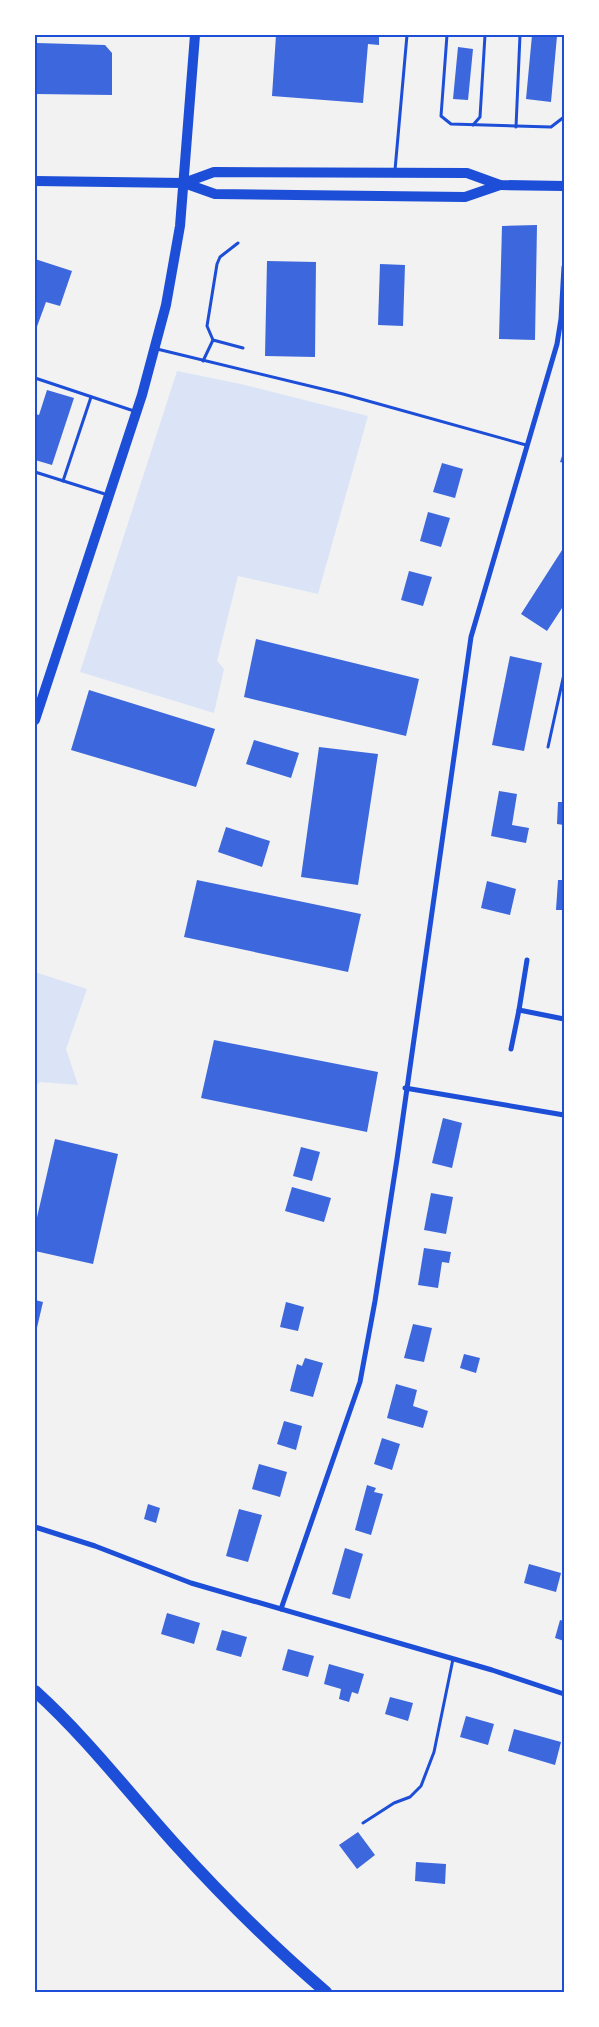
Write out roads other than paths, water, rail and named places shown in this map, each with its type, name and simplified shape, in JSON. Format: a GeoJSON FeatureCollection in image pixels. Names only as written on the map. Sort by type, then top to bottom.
{"type":"FeatureCollection","features":[{"type":"Feature","properties":{"kind":"highway"},"geometry":{"type":"LineString","coordinates":[[35,1692],[82,1738],[220,1891],[277,1948],[326,1992]]}},
{"type":"Feature","properties":{"kind":"main road"},"geometry":{"type":"LineString","coordinates":[[35,720],[137,412],[156,348],[174,266],[184,183],[195,35]]}},
{"type":"Feature","properties":{"kind":"main road"},"geometry":{"type":"LineString","coordinates":[[184,183],[214,172],[466,173],[500,185],[564,186]]}},
{"type":"Feature","properties":{"kind":"main road"},"geometry":{"type":"LineString","coordinates":[[35,181],[184,183],[215,194],[465,197],[500,185]]}},
{"type":"Feature","properties":{"kind":"street"},"geometry":{"type":"LineString","coordinates":[[281,1609],[360,1382],[375,1301],[397,1159],[405,1088],[471,637],[557,344],[561,319],[564,267]]}},
{"type":"Feature","properties":{"kind":"street"},"geometry":{"type":"LineString","coordinates":[[511,1049],[527,960]]}},
{"type":"Feature","properties":{"kind":"street"},"geometry":{"type":"LineString","coordinates":[[519,1010],[564,1018]]}},
{"type":"Feature","properties":{"kind":"street"},"geometry":{"type":"LineString","coordinates":[[405,1088],[564,1115]]}},
{"type":"Feature","properties":{"kind":"street"},"geometry":{"type":"LineString","coordinates":[[35,1527],[95,1546],[191,1583],[453,1659],[564,1694]]}},
{"type":"Feature","properties":{"kind":"lane"},"geometry":{"type":"LineString","coordinates":[[395,174],[407,35]]}},
{"type":"Feature","properties":{"kind":"lane"},"geometry":{"type":"LineString","coordinates":[[446,35],[441,116],[450,124],[551,127],[564,117]]}},
{"type":"Feature","properties":{"kind":"lane"},"geometry":{"type":"LineString","coordinates":[[473,126],[480,117],[485,35]]}},
{"type":"Feature","properties":{"kind":"lane"},"geometry":{"type":"LineString","coordinates":[[516,127],[520,35]]}},
{"type":"Feature","properties":{"kind":"lane"},"geometry":{"type":"LineString","coordinates":[[203,360],[213,340],[207,326],[217,264],[220,257],[238,244]]}},
{"type":"Feature","properties":{"kind":"lane"},"geometry":{"type":"LineString","coordinates":[[213,340],[244,348]]}},
{"type":"Feature","properties":{"kind":"lane"},"geometry":{"type":"LineString","coordinates":[[156,348],[343,394],[526,445]]}},
{"type":"Feature","properties":{"kind":"lane"},"geometry":{"type":"LineString","coordinates":[[35,378],[137,412]]}},
{"type":"Feature","properties":{"kind":"lane"},"geometry":{"type":"LineString","coordinates":[[63,480],[91,397]]}},
{"type":"Feature","properties":{"kind":"lane"},"geometry":{"type":"LineString","coordinates":[[35,472],[109,495]]}},
{"type":"Feature","properties":{"kind":"lane"},"geometry":{"type":"LineString","coordinates":[[548,747],[564,674]]}},
{"type":"Feature","properties":{"kind":"lane"},"geometry":{"type":"LineString","coordinates":[[363,1824],[394,1803],[410,1796],[421,1786],[434,1752],[453,1659]]}}]}
